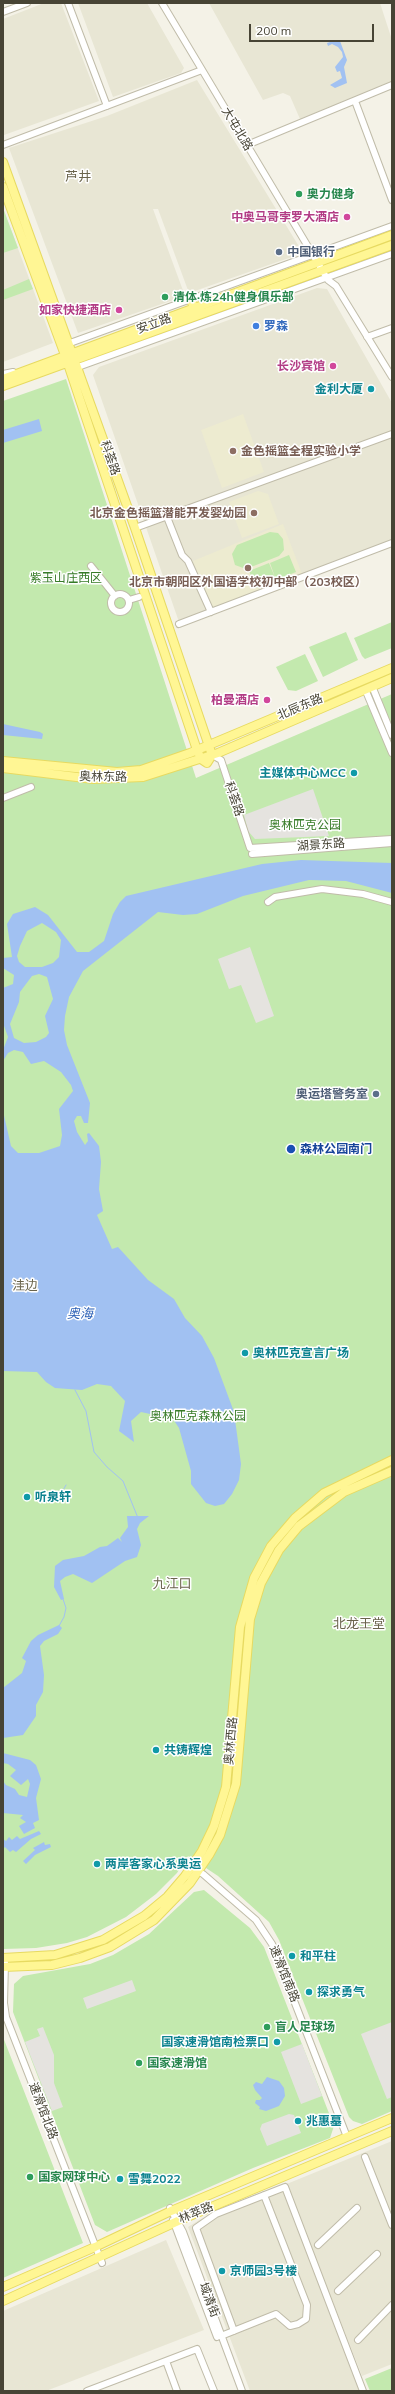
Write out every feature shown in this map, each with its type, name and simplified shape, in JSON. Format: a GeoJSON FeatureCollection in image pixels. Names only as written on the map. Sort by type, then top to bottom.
{"type":"FeatureCollection","features":[{"type":"Feature","properties":{"kind":"main road","name":"科荟路"},"geometry":{"type":"LineString","coordinates":[[3,162],[70,343],[212,755]]}},
{"type":"Feature","properties":{"kind":"main road","name":"科荟路"},"geometry":{"type":"LineString","coordinates":[[3,187],[66,359],[201,759]]}},
{"type":"Feature","properties":{"kind":"main road","name":"安立路"},"geometry":{"type":"LineString","coordinates":[[3,386],[24,379],[66,359],[73,352],[194,309],[315,259],[392,235]]}},
{"type":"Feature","properties":{"kind":"main road","name":"安立路"},"geometry":{"type":"LineString","coordinates":[[3,379],[29,369],[66,359],[77,364],[325,274],[390,247]]}},
{"type":"Feature","properties":{"kind":"main road"},"geometry":{"type":"LineString","coordinates":[[191,299],[194,309]]}},
{"type":"Feature","properties":{"kind":"main road","name":"北辰东路"},"geometry":{"type":"LineString","coordinates":[[197,750],[392,668]]}},
{"type":"Feature","properties":{"kind":"main road","name":"北辰东路"},"geometry":{"type":"LineString","coordinates":[[212,755],[392,678]]}},
{"type":"Feature","properties":{"kind":"main road","name":"奥林东路"},"geometry":{"type":"LineString","coordinates":[[3,761],[117,772],[141,770],[197,750]]}},
{"type":"Feature","properties":{"kind":"main road"},"geometry":{"type":"LineString","coordinates":[[201,759],[207,763],[212,755]]}},
{"type":"Feature","properties":{"kind":"main road","name":"奥林东路"},"geometry":{"type":"LineString","coordinates":[[3,768],[93,779],[116,779],[142,777],[201,759]]}},
{"type":"Feature","properties":{"kind":"main road","name":"奥林西路"},"geometry":{"type":"LineString","coordinates":[[193,1868],[214,1826],[226,1787],[240,1627],[254,1578],[271,1546],[295,1518],[324,1493],[392,1460]]}},
{"type":"Feature","properties":{"kind":"main road","name":"奥林西路"},"geometry":{"type":"LineString","coordinates":[[5,1961],[54,1955],[79,1949],[108,1938],[139,1920],[159,1904],[193,1868],[221,1832],[236,1784],[250,1619],[262,1583],[279,1550],[298,1526],[344,1492],[392,1471]]}},
{"type":"Feature","properties":{"kind":"main road","name":"林萃路"},"geometry":{"type":"LineString","coordinates":[[3,2287],[81,2254],[158,2217],[171,2209],[184,2205],[392,2118]]}},
{"type":"Feature","properties":{"kind":"main road","name":"林萃路"},"geometry":{"type":"LineString","coordinates":[[3,2301],[86,2263],[100,2260],[114,2250],[188,2216],[392,2131]]}},
{"type":"Feature","properties":{"kind":"main road"},"geometry":{"type":"LineString","coordinates":[[184,2205],[188,2216]]}},
{"type":"Feature","properties":{"kind":"main road"},"geometry":{"type":"LineString","coordinates":[[158,2217],[163,2228]]}},
{"type":"Feature","properties":{"kind":"main road"},"geometry":{"type":"LineString","coordinates":[[110,2240],[114,2250]]}},
{"type":"Feature","properties":{"kind":"main road"},"geometry":{"type":"LineString","coordinates":[[81,2254],[86,2263]]}},
{"type":"Feature","properties":{"kind":"street"},"geometry":{"type":"LineString","coordinates":[[3,12],[27,3]]}},
{"type":"Feature","properties":{"kind":"street"},"geometry":{"type":"LineString","coordinates":[[68,3],[107,106]]}},
{"type":"Feature","properties":{"kind":"street","name":"大屯北路"},"geometry":{"type":"LineString","coordinates":[[162,3],[315,259],[325,274],[336,286],[392,377]]}},
{"type":"Feature","properties":{"kind":"street"},"geometry":{"type":"LineString","coordinates":[[3,145],[202,70]]}},
{"type":"Feature","properties":{"kind":"street"},"geometry":{"type":"LineString","coordinates":[[355,103],[392,85]]}},
{"type":"Feature","properties":{"kind":"street"},"geometry":{"type":"LineString","coordinates":[[247,145],[392,89]]}},
{"type":"Feature","properties":{"kind":"street"},"geometry":{"type":"LineString","coordinates":[[355,103],[392,200]]}},
{"type":"Feature","properties":{"kind":"street","name":"安立路"},"geometry":{"type":"LineString","coordinates":[[70,343],[191,299],[315,259],[392,226]]}},
{"type":"Feature","properties":{"kind":"street","name":"安立路"},"geometry":{"type":"LineString","coordinates":[[325,274],[392,254]]}},
{"type":"Feature","properties":{"kind":"street"},"geometry":{"type":"LineString","coordinates":[[367,337],[392,328]]}},
{"type":"Feature","properties":{"kind":"street"},"geometry":{"type":"LineString","coordinates":[[66,359],[70,343]]}},
{"type":"Feature","properties":{"kind":"street","name":"安立路"},"geometry":{"type":"LineString","coordinates":[[3,374],[29,369]]}},
{"type":"Feature","properties":{"kind":"street","name":"安立路"},"geometry":{"type":"LineString","coordinates":[[3,390],[24,379]]}},
{"type":"Feature","properties":{"kind":"street"},"geometry":{"type":"LineString","coordinates":[[135,528],[392,434]]}},
{"type":"Feature","properties":{"kind":"street"},"geometry":{"type":"LineString","coordinates":[[167,517],[182,555],[188,561],[211,612]]}},
{"type":"Feature","properties":{"kind":"street"},"geometry":{"type":"LineString","coordinates":[[179,624],[392,543]]}},
{"type":"Feature","properties":{"kind":"street"},"geometry":{"type":"LineString","coordinates":[[91,566],[115,596]]}},
{"type":"Feature","properties":{"kind":"street"},"geometry":{"type":"LineString","coordinates":[[115,596],[121,594],[129,600]]}},
{"type":"Feature","properties":{"kind":"street"},"geometry":{"type":"LineString","coordinates":[[115,596],[112,605],[118,612],[126,610],[129,600]]}},
{"type":"Feature","properties":{"kind":"street"},"geometry":{"type":"LineString","coordinates":[[129,600],[139,597]]}},
{"type":"Feature","properties":{"kind":"street"},"geometry":{"type":"LineString","coordinates":[[368,688],[392,735]]}},
{"type":"Feature","properties":{"kind":"street"},"geometry":{"type":"LineString","coordinates":[[368,688],[392,753]]}},
{"type":"Feature","properties":{"kind":"street","name":"科荟路"},"geometry":{"type":"LineString","coordinates":[[212,755],[221,760],[251,851]]}},
{"type":"Feature","properties":{"kind":"street"},"geometry":{"type":"LineString","coordinates":[[3,798],[31,787]]}},
{"type":"Feature","properties":{"kind":"street","name":"湖景东路"},"geometry":{"type":"LineString","coordinates":[[269,850],[392,839]]}},
{"type":"Feature","properties":{"kind":"street","name":"湖景东路"},"geometry":{"type":"LineString","coordinates":[[251,851],[392,843]]}},
{"type":"Feature","properties":{"kind":"street"},"geometry":{"type":"LineString","coordinates":[[268,902],[275,897],[322,889],[363,894],[392,902]]}},
{"type":"Feature","properties":{"kind":"street","name":"速滑馆南路"},"geometry":{"type":"LineString","coordinates":[[193,1868],[256,1920],[272,1944],[347,2137]]}},
{"type":"Feature","properties":{"kind":"street","name":"速滑馆北路"},"geometry":{"type":"LineString","coordinates":[[5,1961],[4,2003],[6,2017],[100,2260]]}},
{"type":"Feature","properties":{"kind":"street"},"geometry":{"type":"LineString","coordinates":[[365,2157],[392,2225]]}},
{"type":"Feature","properties":{"kind":"street"},"geometry":{"type":"LineString","coordinates":[[234,2331],[196,2228],[216,2214],[285,2187],[363,2391]]}},
{"type":"Feature","properties":{"kind":"street"},"geometry":{"type":"LineString","coordinates":[[221,2336],[276,2314],[290,2326],[298,2324],[306,2319],[307,2305],[264,2195]]}},
{"type":"Feature","properties":{"kind":"street"},"geometry":{"type":"LineString","coordinates":[[318,2245],[357,2208]]}},
{"type":"Feature","properties":{"kind":"street","name":"域清街"},"geometry":{"type":"LineString","coordinates":[[171,2209],[242,2391]]}},
{"type":"Feature","properties":{"kind":"street","name":"域清街"},"geometry":{"type":"LineString","coordinates":[[176,2222],[238,2391]]}},
{"type":"Feature","properties":{"kind":"street"},"geometry":{"type":"LineString","coordinates":[[338,2290],[377,2254]]}},
{"type":"Feature","properties":{"kind":"street"},"geometry":{"type":"LineString","coordinates":[[358,2340],[390,2312],[392,2305]]}},
{"type":"Feature","properties":{"kind":"street"},"geometry":{"type":"LineString","coordinates":[[87,2391],[197,2349],[214,2391]]}},
{"type":"Feature","properties":{"kind":"street"},"geometry":{"type":"LineString","coordinates":[[166,2361],[177,2391]]}},
{"type":"Feature","properties":{"kind":"shaded area"},"geometry":{"type":"Polygon","coordinates":[[[44,3],[61,3],[99,101],[4,135],[3,19],[44,3]]]}},
{"type":"Feature","properties":{"kind":"shaded area"},"geometry":{"type":"Polygon","coordinates":[[[78,3],[147,3],[184,68],[181,73],[113,97],[78,3]]]}},
{"type":"Feature","properties":{"kind":"shaded area"},"geometry":{"type":"Polygon","coordinates":[[[209,3],[380,3],[392,40],[392,82],[300,119],[290,96],[283,93],[263,100],[209,3]]]}},
{"type":"Feature","properties":{"kind":"shaded area"},"geometry":{"type":"Polygon","coordinates":[[[197,80],[303,253],[189,293],[158,209],[153,209],[185,296],[78,333],[9,148],[107,116],[197,80]]]}},
{"type":"Feature","properties":{"kind":"shaded area"},"geometry":{"type":"Polygon","coordinates":[[[3,208],[53,343],[3,362],[3,208]]]}},
{"type":"Feature","properties":{"kind":"shaded area"},"geometry":{"type":"Polygon","coordinates":[[[317,288],[327,289],[392,403],[392,540],[179,622],[93,375],[99,367],[317,288]]]}},
{"type":"Feature","properties":{"kind":"shaded area","name":"金色摇篮全程实验小学"},"geometry":{"type":"Polygon","coordinates":[[[243,414],[264,472],[222,488],[201,430],[243,414]]]}},
{"type":"Feature","properties":{"kind":"shaded area","name":"北京金色摇篮潜能开发婴幼园"},"geometry":{"type":"Polygon","coordinates":[[[258,491],[268,494],[279,524],[242,538],[229,502],[258,491]]]}},
{"type":"Feature","properties":{"kind":"shaded area","name":"北京市朝阳区外国语学校初中部（203校区）"},"geometry":{"type":"Polygon","coordinates":[[[283,524],[302,574],[212,609],[193,561],[283,524]]]}},
{"type":"Feature","properties":{"kind":"shaded area"},"geometry":{"type":"Polygon","coordinates":[[[313,789],[329,836],[255,839],[248,831],[244,815],[313,789]]]}},
{"type":"Feature","properties":{"kind":"shaded area"},"geometry":{"type":"Polygon","coordinates":[[[250,947],[274,1016],[256,1023],[241,985],[229,989],[218,959],[250,947]]]}},
{"type":"Feature","properties":{"kind":"shaded area"},"geometry":{"type":"Polygon","coordinates":[[[132,1980],[136,1991],[87,2009],[83,1998],[132,1980]]]}},
{"type":"Feature","properties":{"kind":"shaded area"},"geometry":{"type":"Polygon","coordinates":[[[392,2022],[392,2097],[387,2099],[361,2034],[392,2022]]]}},
{"type":"Feature","properties":{"kind":"shaded area"},"geometry":{"type":"Polygon","coordinates":[[[43,2027],[54,2055],[54,2083],[63,2107],[52,2111],[25,2042],[40,2036],[37,2029],[43,2027]]]}},
{"type":"Feature","properties":{"kind":"shaded area"},"geometry":{"type":"Polygon","coordinates":[[[302,2044],[322,2096],[301,2104],[281,2052],[302,2044]]]}},
{"type":"Feature","properties":{"kind":"shaded area"},"geometry":{"type":"Polygon","coordinates":[[[289,2114],[294,2115],[301,2133],[267,2146],[260,2129],[262,2124],[289,2114]]]}},
{"type":"Feature","properties":{"kind":"shaded area"},"geometry":{"type":"Polygon","coordinates":[[[392,2141],[392,2364],[362,2376],[331,2297],[366,2391],[250,2391],[188,2227],[201,2219],[392,2141]]]}},
{"type":"Feature","properties":{"kind":"shaded area"},"geometry":{"type":"Polygon","coordinates":[[[166,2240],[204,2330],[46,2391],[3,2391],[3,2311],[166,2240]]]}},
{"type":"Feature","properties":{"kind":"green space"},"geometry":{"type":"Polygon","coordinates":[[[3,208],[18,248],[3,253],[3,208]]]}},
{"type":"Feature","properties":{"kind":"green space"},"geometry":{"type":"Polygon","coordinates":[[[29,279],[33,289],[3,300],[3,290],[29,279]]]}},
{"type":"Feature","properties":{"kind":"green space","name":"奥林匹克森林公园"},"geometry":{"type":"Polygon","coordinates":[[[66,379],[196,778],[392,694],[392,2111],[362,2124],[353,2121],[349,2117],[279,1940],[269,1922],[218,1876],[188,1856],[177,1873],[156,1894],[126,1917],[87,1937],[67,1943],[36,1948],[3,1949],[3,401],[66,379]]]}},
{"type":"Feature","properties":{"kind":"green space"},"geometry":{"type":"Polygon","coordinates":[[[270,532],[278,533],[283,539],[284,550],[279,556],[246,569],[235,565],[232,554],[237,545],[270,532]]]}},
{"type":"Feature","properties":{"kind":"green space"},"geometry":{"type":"Polygon","coordinates":[[[289,555],[296,572],[276,580],[270,563],[289,555]]]}},
{"type":"Feature","properties":{"kind":"green space"},"geometry":{"type":"Polygon","coordinates":[[[269,563],[276,580],[266,584],[259,567],[269,563]]]}},
{"type":"Feature","properties":{"kind":"green space"},"geometry":{"type":"Polygon","coordinates":[[[259,567],[266,584],[256,588],[249,571],[259,567]]]}},
{"type":"Feature","properties":{"kind":"green space"},"geometry":{"type":"Polygon","coordinates":[[[392,622],[392,648],[365,659],[362,656],[354,638],[392,622]]]}},
{"type":"Feature","properties":{"kind":"green space"},"geometry":{"type":"Polygon","coordinates":[[[346,632],[358,660],[323,677],[309,647],[346,632]]]}},
{"type":"Feature","properties":{"kind":"green space"},"geometry":{"type":"Polygon","coordinates":[[[305,654],[318,681],[296,691],[288,690],[276,667],[305,654]]]}},
{"type":"Feature","properties":{"kind":"green space","name":"国家速滑馆"},"geometry":{"type":"Polygon","coordinates":[[[204,1890],[250,1928],[264,1947],[334,2126],[330,2138],[253,2168],[107,2232],[95,2225],[13,2012],[14,1984],[23,1976],[90,1964],[113,1955],[149,1934],[194,1892],[204,1890]]]}},
{"type":"Feature","properties":{"kind":"green space","name":"国家网球中心"},"geometry":{"type":"Polygon","coordinates":[[[3,2037],[83,2243],[3,2278],[3,2037]]]}},
{"type":"Feature","properties":{"kind":"green space"},"geometry":{"type":"Polygon","coordinates":[[[392,2368],[392,2391],[370,2391],[365,2379],[392,2368]]]}},
{"type":"Feature","properties":{"kind":"water"},"geometry":{"type":"Polygon","coordinates":[[[340,41],[347,60],[344,67],[347,83],[335,88],[330,85],[342,78],[340,71],[337,72],[335,67],[343,57],[342,52],[338,47],[332,44],[328,46],[327,43],[340,41]]]}},
{"type":"Feature","properties":{"kind":"water"},"geometry":{"type":"Polygon","coordinates":[[[39,419],[42,431],[3,443],[3,430],[39,419]]]}},
{"type":"Feature","properties":{"kind":"water"},"geometry":{"type":"Polygon","coordinates":[[[3,724],[40,732],[43,734],[42,739],[3,735],[3,724]]]}},
{"type":"Feature","properties":{"kind":"water","name":"奥海"},"geometry":{"type":"Polygon","coordinates":[[[301,860],[392,863],[392,893],[346,881],[309,880],[243,896],[197,914],[183,915],[158,912],[83,971],[69,997],[65,1016],[64,1030],[67,1045],[90,1103],[88,1123],[84,1123],[81,1116],[77,1116],[74,1121],[77,1132],[85,1145],[88,1141],[87,1134],[89,1133],[99,1146],[101,1162],[99,1189],[103,1211],[97,1215],[112,1249],[118,1247],[148,1280],[174,1299],[185,1318],[202,1336],[214,1358],[234,1412],[241,1464],[239,1480],[232,1494],[224,1504],[215,1506],[206,1503],[191,1484],[191,1471],[179,1428],[173,1419],[141,1412],[131,1421],[134,1442],[119,1431],[125,1401],[111,1386],[97,1384],[82,1390],[55,1388],[46,1382],[37,1372],[3,1371],[3,1111],[11,1146],[18,1153],[39,1153],[60,1146],[62,1135],[59,1109],[73,1091],[71,1085],[61,1072],[44,1061],[31,1064],[23,1052],[14,1050],[8,1053],[3,1061],[3,1050],[8,1037],[3,1023],[3,988],[13,984],[14,975],[3,968],[3,958],[12,957],[7,924],[13,914],[35,907],[48,915],[77,952],[89,952],[104,941],[113,914],[120,902],[126,896],[262,864],[301,860]],[[42,923],[27,931],[20,946],[17,956],[19,962],[25,967],[42,967],[53,963],[59,957],[61,940],[56,932],[42,923]],[[39,974],[32,976],[20,992],[19,1002],[10,1024],[14,1038],[24,1043],[36,1042],[46,1037],[49,1033],[45,1016],[53,999],[47,977],[39,974]]]}},
{"type":"Feature","properties":{"kind":"water"},"geometry":{"type":"Polygon","coordinates":[[[127,1516],[149,1516],[140,1523],[137,1529],[141,1545],[137,1557],[125,1561],[92,1583],[73,1574],[65,1577],[60,1581],[64,1599],[61,1600],[54,1587],[55,1566],[63,1560],[84,1556],[100,1547],[107,1546],[118,1538],[122,1542],[120,1538],[128,1527],[127,1516]]]}},
{"type":"Feature","properties":{"kind":"water"},"geometry":{"type":"Polygon","coordinates":[[[59,1625],[62,1628],[58,1634],[44,1641],[40,1646],[44,1675],[43,1692],[36,1705],[36,1716],[23,1735],[3,1738],[3,1688],[22,1673],[26,1661],[22,1658],[31,1641],[38,1635],[59,1625]]]}},
{"type":"Feature","properties":{"kind":"water"},"geometry":{"type":"Polygon","coordinates":[[[3,1753],[30,1760],[36,1765],[41,1779],[36,1798],[39,1820],[33,1823],[35,1828],[24,1834],[19,1826],[26,1822],[20,1818],[23,1815],[3,1813],[3,1781],[6,1785],[15,1789],[19,1795],[27,1797],[30,1784],[28,1779],[21,1785],[10,1776],[16,1770],[8,1764],[3,1763],[3,1753]]]}},
{"type":"Feature","properties":{"kind":"water"},"geometry":{"type":"Polygon","coordinates":[[[39,1831],[41,1834],[31,1839],[16,1852],[13,1850],[10,1852],[5,1847],[3,1849],[3,1839],[6,1841],[9,1837],[12,1840],[17,1836],[20,1839],[39,1831]]]}},
{"type":"Feature","properties":{"kind":"water"},"geometry":{"type":"Polygon","coordinates":[[[44,1842],[45,1845],[50,1844],[51,1847],[35,1855],[26,1864],[23,1861],[35,1850],[33,1848],[44,1842]]]}},
{"type":"Feature","properties":{"kind":"water"},"geometry":{"type":"Polygon","coordinates":[[[267,2077],[279,2081],[284,2088],[285,2096],[279,2106],[266,2111],[259,2109],[260,2107],[255,2103],[256,2100],[260,2100],[262,2098],[255,2090],[253,2085],[256,2082],[262,2084],[267,2077]]]}},
{"type":"Feature","properties":{"kind":"waterway"},"geometry":{"type":"LineString","coordinates":[[75,1390],[86,1411],[94,1452],[107,1467],[123,1481],[138,1518]]}},
{"type":"Feature","properties":{"kind":"waterway"},"geometry":{"type":"LineString","coordinates":[[57,1496],[61,1494],[66,1485]]}},
{"type":"Feature","properties":{"kind":"waterway"},"geometry":{"type":"LineString","coordinates":[[59,1626],[64,1617],[66,1608],[63,1599]]}},
{"type":"Feature","properties":{"kind":"place","name":"奥力健身"},"geometry":{"type":"Point","coordinates":[299,194]}},
{"type":"Feature","properties":{"kind":"place","name":"中奥马哥孛罗大酒店"},"geometry":{"type":"Point","coordinates":[347,217]}},
{"type":"Feature","properties":{"kind":"place","name":"中国银行"},"geometry":{"type":"Point","coordinates":[279,252]}},
{"type":"Feature","properties":{"kind":"place","name":"清体·炼24h健身俱乐部"},"geometry":{"type":"Point","coordinates":[165,297]}},
{"type":"Feature","properties":{"kind":"place","name":"如家快捷酒店"},"geometry":{"type":"Point","coordinates":[119,310]}},
{"type":"Feature","properties":{"kind":"place","name":"罗森"},"geometry":{"type":"Point","coordinates":[256,326]}},
{"type":"Feature","properties":{"kind":"place","name":"长沙宾馆"},"geometry":{"type":"Point","coordinates":[333,366]}},
{"type":"Feature","properties":{"kind":"place","name":"金利大厦"},"geometry":{"type":"Point","coordinates":[371,389]}},
{"type":"Feature","properties":{"kind":"place","name":"金色摇篮全程实验小学"},"geometry":{"type":"Point","coordinates":[233,451]}},
{"type":"Feature","properties":{"kind":"place","name":"北京金色摇篮潜能开发婴幼园"},"geometry":{"type":"Point","coordinates":[254,513]}},
{"type":"Feature","properties":{"kind":"place","name":"北京市朝阳区外国语学校初中部（203校区）"},"geometry":{"type":"Point","coordinates":[248,568]}},
{"type":"Feature","properties":{"kind":"place","name":"柏曼酒店"},"geometry":{"type":"Point","coordinates":[267,700]}},
{"type":"Feature","properties":{"kind":"place","name":"主媒体中心MCC"},"geometry":{"type":"Point","coordinates":[354,773]}},
{"type":"Feature","properties":{"kind":"place","name":"奥运塔警务室"},"geometry":{"type":"Point","coordinates":[376,1094]}},
{"type":"Feature","properties":{"kind":"place","name":"森林公园南门"},"geometry":{"type":"Point","coordinates":[291,1149]}},
{"type":"Feature","properties":{"kind":"place","name":"奥林匹克宣言广场"},"geometry":{"type":"Point","coordinates":[245,1353]}},
{"type":"Feature","properties":{"kind":"place","name":"听泉轩"},"geometry":{"type":"Point","coordinates":[27,1497]}},
{"type":"Feature","properties":{"kind":"place","name":"共铸辉煌"},"geometry":{"type":"Point","coordinates":[156,1750]}},
{"type":"Feature","properties":{"kind":"place","name":"两岸客家心系奥运"},"geometry":{"type":"Point","coordinates":[97,1864]}},
{"type":"Feature","properties":{"kind":"place","name":"和平柱"},"geometry":{"type":"Point","coordinates":[292,1956]}},
{"type":"Feature","properties":{"kind":"place","name":"探求勇气"},"geometry":{"type":"Point","coordinates":[309,1992]}},
{"type":"Feature","properties":{"kind":"place","name":"盲人足球场"},"geometry":{"type":"Point","coordinates":[267,2027]}},
{"type":"Feature","properties":{"kind":"place","name":"国家速滑馆南检票口"},"geometry":{"type":"Point","coordinates":[277,2042]}},
{"type":"Feature","properties":{"kind":"place","name":"国家速滑馆"},"geometry":{"type":"Point","coordinates":[139,2063]}},
{"type":"Feature","properties":{"kind":"place","name":"兆惠墓"},"geometry":{"type":"Point","coordinates":[298,2121]}},
{"type":"Feature","properties":{"kind":"place","name":"国家网球中心"},"geometry":{"type":"Point","coordinates":[30,2177]}},
{"type":"Feature","properties":{"kind":"place","name":"雪舞2022"},"geometry":{"type":"Point","coordinates":[120,2179]}},
{"type":"Feature","properties":{"kind":"place","name":"京师园3号楼"},"geometry":{"type":"Point","coordinates":[222,2271]}},
{"type":"Feature","properties":{"kind":"district","name":"芦井"},"geometry":{"type":"Point","coordinates":[78,177]}},
{"type":"Feature","properties":{"kind":"district","name":"洼边"},"geometry":{"type":"Point","coordinates":[25,1286]}},
{"type":"Feature","properties":{"kind":"district","name":"九江口"},"geometry":{"type":"Point","coordinates":[172,1584]}},
{"type":"Feature","properties":{"kind":"district","name":"北龙王堂"},"geometry":{"type":"Point","coordinates":[359,1624]}},
{"type":"Feature","properties":{"kind":"park label","name":"紫玉山庄西区"},"geometry":{"type":"Point","coordinates":[66,578]}},
{"type":"Feature","properties":{"kind":"park label","name":"奥林匹克公园"},"geometry":{"type":"Point","coordinates":[305,825]}}]}
